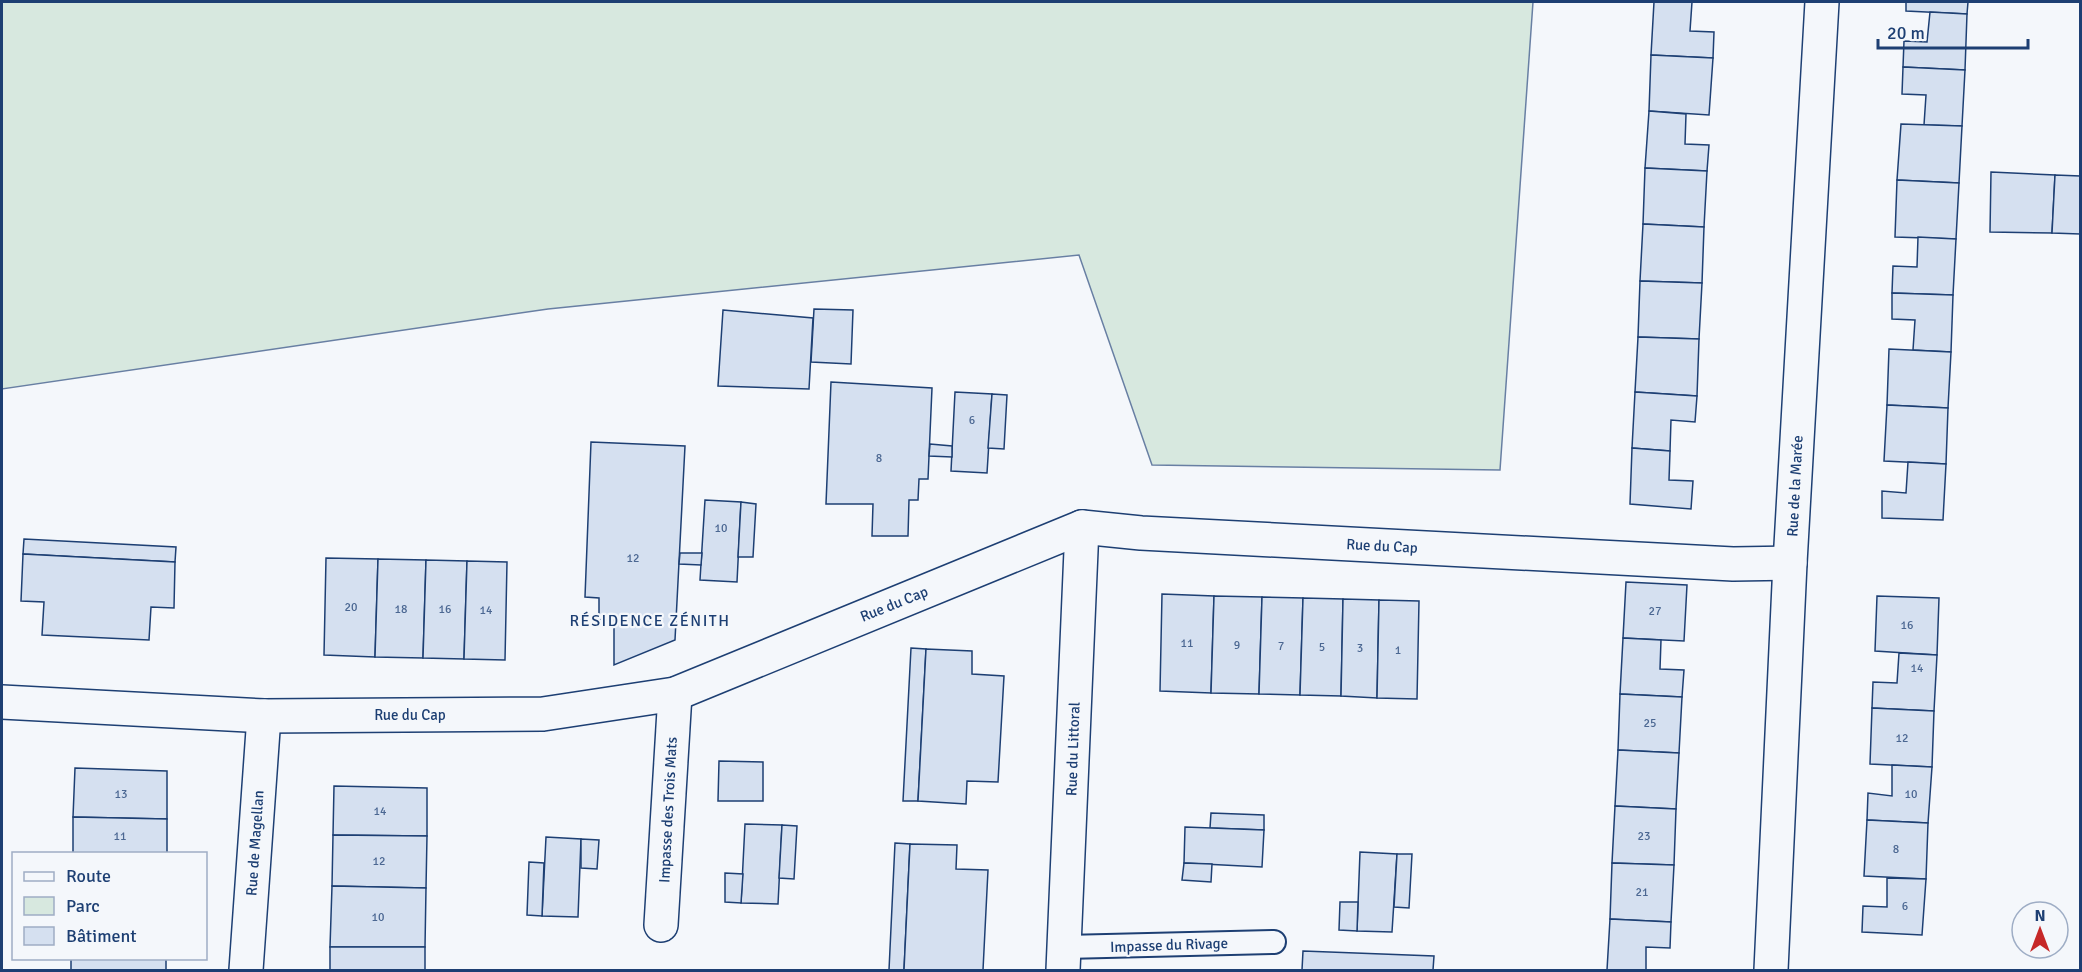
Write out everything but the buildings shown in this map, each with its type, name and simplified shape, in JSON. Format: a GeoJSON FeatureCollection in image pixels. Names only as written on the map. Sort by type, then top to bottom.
{"type":"FeatureCollection","features":[{"type":"Feature","properties":{"kind":"street","name":"Rue de la Marée"},"geometry":{"type":"LineString","coordinates":[[1771,970],[1790,563],[1822,2]]}},
{"type":"Feature","properties":{"kind":"street","name":"Rue du Cap"},"geometry":{"type":"LineString","coordinates":[[2,702],[264,716],[543,714],[675,694],[1082,527],[1141,534],[1662,561],[1790,563]]}},
{"type":"Feature","properties":{"kind":"street","name":"Rue du Littoral"},"geometry":{"type":"LineString","coordinates":[[1064,958],[1082,527]]}},
{"type":"Feature","properties":{"kind":"street","name":"Impasse des Trois Mats"},"geometry":{"type":"LineString","coordinates":[[661,925],[675,694]]}},
{"type":"Feature","properties":{"kind":"street","name":"Rue de Magellan"},"geometry":{"type":"LineString","coordinates":[[246,970],[264,716]]}},
{"type":"Feature","properties":{"kind":"lane","name":"Impasse du Rivage"},"geometry":{"type":"LineString","coordinates":[[1064,958],[1274,942]]}},
{"type":"Feature","properties":{"kind":"green space"},"geometry":{"type":"Polygon","coordinates":[[[2,2],[1533,2],[1500,470],[1152,465],[1079,255],[548,309],[2,389],[2,2]]]}},
{"type":"Feature","properties":{"kind":"district","name":"RÉSIDENCE ZÉNITH"},"geometry":{"type":"Point","coordinates":[650,621]}}]}
